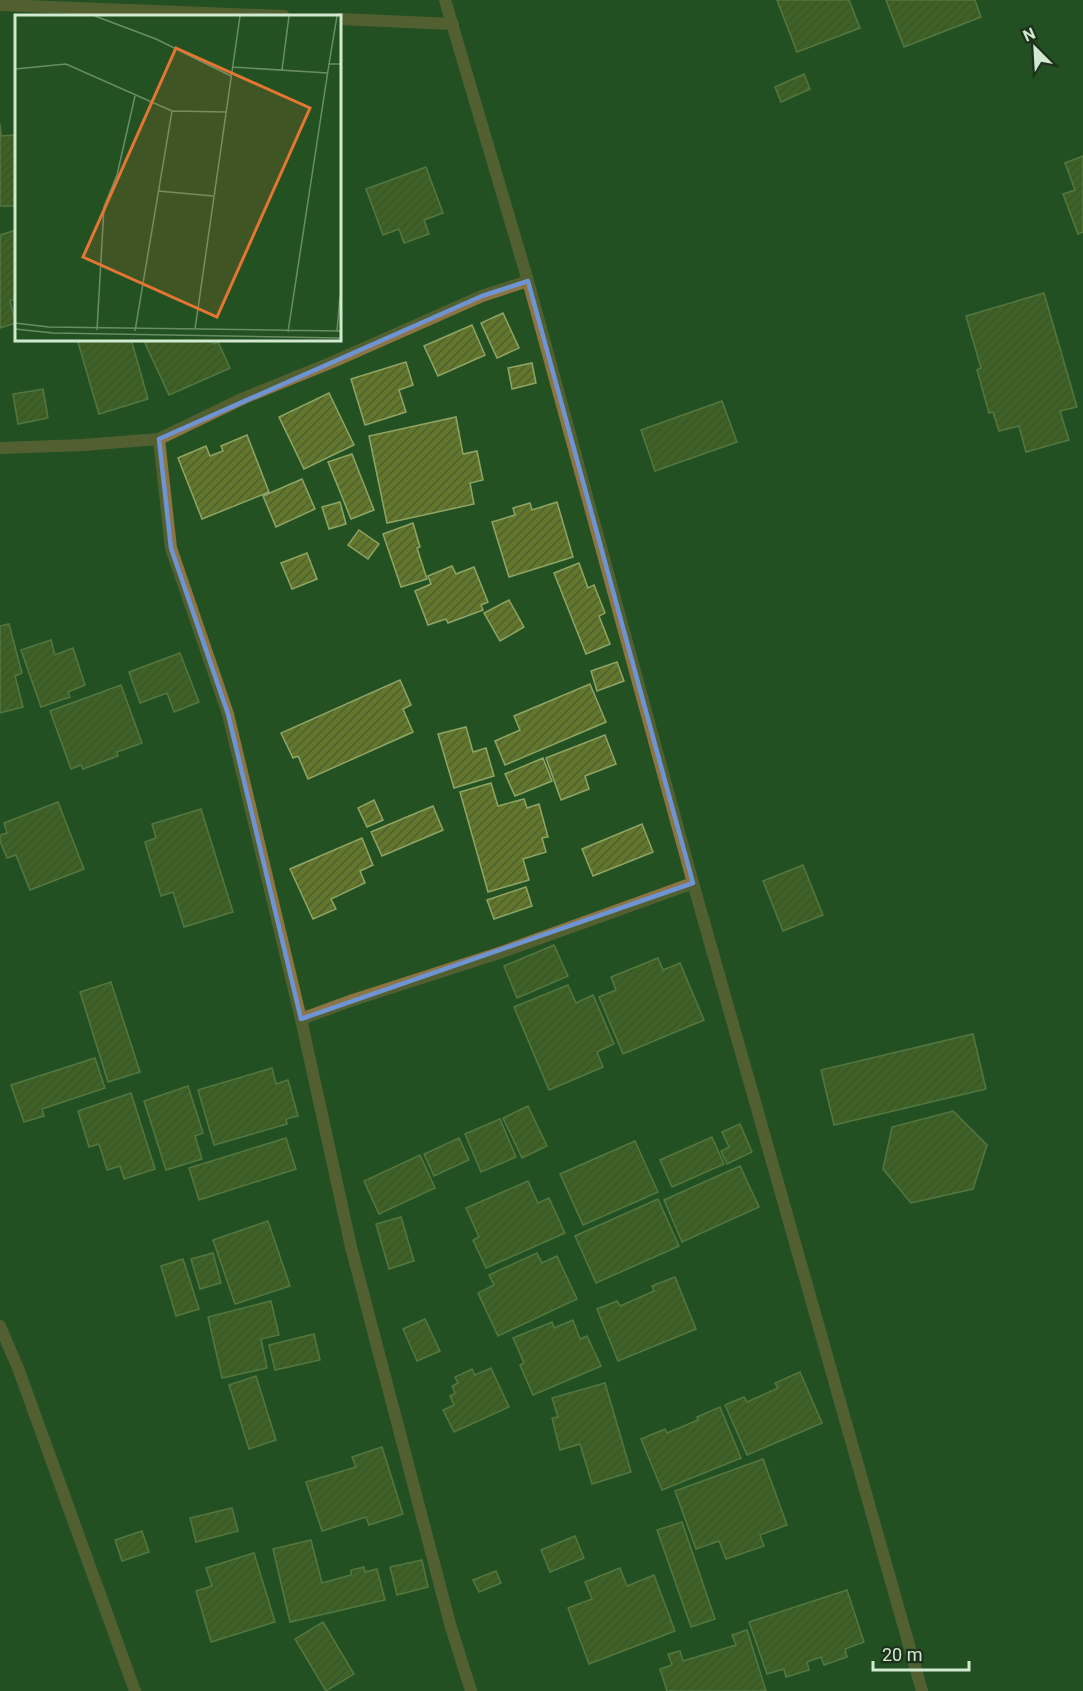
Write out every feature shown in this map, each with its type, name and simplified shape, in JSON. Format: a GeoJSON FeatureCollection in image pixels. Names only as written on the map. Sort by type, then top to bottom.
{"type":"FeatureCollection","features":[{"type":"Feature","properties":{"kind":"street"},"geometry":{"type":"LineString","coordinates":[[445,0],[528,281],[693,883],[922,1691]]}},
{"type":"Feature","properties":{"kind":"street"},"geometry":{"type":"LineString","coordinates":[[0,5],[258,15]]}},
{"type":"Feature","properties":{"kind":"street"},"geometry":{"type":"LineString","coordinates":[[340,19],[453,24]]}},
{"type":"Feature","properties":{"kind":"street"},"geometry":{"type":"LineString","coordinates":[[0,448],[159,439],[244,398],[482,296],[528,281]]}},
{"type":"Feature","properties":{"kind":"street"},"geometry":{"type":"LineString","coordinates":[[159,439],[171,548],[228,714],[301,1019],[351,1247],[450,1624],[471,1691]]}},
{"type":"Feature","properties":{"kind":"street"},"geometry":{"type":"LineString","coordinates":[[301,1019],[499,953],[693,883]]}},
{"type":"Feature","properties":{"kind":"street"},"geometry":{"type":"LineString","coordinates":[[0,1326],[18,1368],[135,1691]]}},
{"type":"Feature","properties":{"kind":"highlighted area"},"geometry":{"type":"Polygon","coordinates":[[[528,281],[693,883],[301,1019],[228,714],[171,548],[159,439],[482,296],[528,281]]]}},
{"type":"Feature","properties":{"kind":"building"},"geometry":{"type":"Polygon","coordinates":[[[777,0],[849,0],[860,28],[797,52],[777,0]]]}},
{"type":"Feature","properties":{"kind":"building"},"geometry":{"type":"Polygon","coordinates":[[[886,0],[975,0],[981,17],[904,47],[886,0]]]}},
{"type":"Feature","properties":{"kind":"building"},"geometry":{"type":"Polygon","coordinates":[[[804,74],[810,89],[781,102],[775,87],[804,74]]]}},
{"type":"Feature","properties":{"kind":"building"},"geometry":{"type":"Polygon","coordinates":[[[0,124],[1,136],[15,135],[15,206],[0,206],[0,124]]]}},
{"type":"Feature","properties":{"kind":"building"},"geometry":{"type":"Polygon","coordinates":[[[1083,156],[1083,232],[1078,234],[1063,194],[1075,190],[1065,163],[1083,156]]]}},
{"type":"Feature","properties":{"kind":"building"},"geometry":{"type":"Polygon","coordinates":[[[426,167],[443,213],[424,220],[429,234],[404,243],[399,229],[383,235],[366,189],[426,167]]]}},
{"type":"Feature","properties":{"kind":"building"},"geometry":{"type":"Polygon","coordinates":[[[15,230],[15,299],[10,301],[15,323],[0,328],[0,235],[15,230]]]}},
{"type":"Feature","properties":{"kind":"building"},"geometry":{"type":"Polygon","coordinates":[[[1044,293],[1077,407],[1060,411],[1069,440],[1026,452],[1019,426],[999,431],[993,412],[989,413],[977,370],[981,368],[966,316],[1044,293]]]}},
{"type":"Feature","properties":{"kind":"building"},"geometry":{"type":"Polygon","coordinates":[[[503,313],[519,348],[497,358],[481,323],[503,313]]]}},
{"type":"Feature","properties":{"kind":"building"},"geometry":{"type":"Polygon","coordinates":[[[472,325],[485,355],[438,376],[424,346],[472,325]]]}},
{"type":"Feature","properties":{"kind":"building"},"geometry":{"type":"Polygon","coordinates":[[[77,340],[131,340],[148,399],[99,414],[77,340]]]}},
{"type":"Feature","properties":{"kind":"building"},"geometry":{"type":"Polygon","coordinates":[[[143,340],[211,340],[213,344],[218,342],[230,368],[169,395],[143,340]]]}},
{"type":"Feature","properties":{"kind":"building"},"geometry":{"type":"Polygon","coordinates":[[[406,362],[413,385],[399,390],[406,412],[365,425],[351,379],[406,362]]]}},
{"type":"Feature","properties":{"kind":"building"},"geometry":{"type":"Polygon","coordinates":[[[532,363],[536,383],[512,389],[508,368],[532,363]]]}},
{"type":"Feature","properties":{"kind":"building"},"geometry":{"type":"Polygon","coordinates":[[[43,389],[48,418],[18,424],[13,394],[43,389]]]}},
{"type":"Feature","properties":{"kind":"building"},"geometry":{"type":"Polygon","coordinates":[[[329,393],[354,445],[304,469],[279,417],[329,393]]]}},
{"type":"Feature","properties":{"kind":"building"},"geometry":{"type":"Polygon","coordinates":[[[722,401],[737,442],[655,471],[641,430],[722,401]]]}},
{"type":"Feature","properties":{"kind":"building"},"geometry":{"type":"Polygon","coordinates":[[[456,417],[463,454],[477,451],[483,480],[470,483],[474,504],[387,523],[369,436],[456,417]]]}},
{"type":"Feature","properties":{"kind":"building"},"geometry":{"type":"Polygon","coordinates":[[[247,435],[269,492],[202,519],[178,458],[206,446],[210,456],[223,451],[221,446],[247,435]]]}},
{"type":"Feature","properties":{"kind":"building"},"geometry":{"type":"Polygon","coordinates":[[[352,454],[374,510],[351,519],[328,462],[352,454]]]}},
{"type":"Feature","properties":{"kind":"building"},"geometry":{"type":"Polygon","coordinates":[[[302,479],[315,509],[276,527],[263,496],[302,479]]]}},
{"type":"Feature","properties":{"kind":"building"},"geometry":{"type":"Polygon","coordinates":[[[340,502],[346,524],[329,529],[322,507],[340,502]]]}},
{"type":"Feature","properties":{"kind":"building"},"geometry":{"type":"Polygon","coordinates":[[[557,502],[573,557],[509,577],[492,522],[515,515],[513,508],[530,503],[532,510],[557,502]]]}},
{"type":"Feature","properties":{"kind":"building"},"geometry":{"type":"Polygon","coordinates":[[[413,523],[420,547],[417,548],[427,579],[401,587],[383,534],[413,523]]]}},
{"type":"Feature","properties":{"kind":"building"},"geometry":{"type":"Polygon","coordinates":[[[359,530],[379,544],[368,559],[348,545],[359,530]]]}},
{"type":"Feature","properties":{"kind":"building"},"geometry":{"type":"Polygon","coordinates":[[[307,553],[317,579],[292,589],[281,563],[307,553]]]}},
{"type":"Feature","properties":{"kind":"building"},"geometry":{"type":"Polygon","coordinates":[[[579,563],[588,588],[594,585],[605,613],[599,616],[610,644],[586,654],[554,573],[579,563]]]}},
{"type":"Feature","properties":{"kind":"building"},"geometry":{"type":"Polygon","coordinates":[[[452,566],[456,574],[474,567],[488,602],[481,605],[483,610],[448,623],[446,619],[428,625],[415,591],[431,584],[428,576],[452,566]]]}},
{"type":"Feature","properties":{"kind":"building"},"geometry":{"type":"Polygon","coordinates":[[[509,600],[524,627],[500,641],[484,613],[509,600]]]}},
{"type":"Feature","properties":{"kind":"building"},"geometry":{"type":"Polygon","coordinates":[[[9,624],[22,673],[15,676],[23,707],[0,713],[0,626],[9,624]]]}},
{"type":"Feature","properties":{"kind":"building"},"geometry":{"type":"Polygon","coordinates":[[[51,640],[55,655],[73,648],[85,685],[68,692],[70,697],[41,707],[21,650],[51,640]]]}},
{"type":"Feature","properties":{"kind":"building"},"geometry":{"type":"Polygon","coordinates":[[[180,653],[199,702],[174,712],[167,693],[140,703],[129,672],[180,653]]]}},
{"type":"Feature","properties":{"kind":"building"},"geometry":{"type":"Polygon","coordinates":[[[617,662],[624,681],[597,691],[591,671],[617,662]]]}},
{"type":"Feature","properties":{"kind":"building"},"geometry":{"type":"Polygon","coordinates":[[[400,680],[411,705],[403,709],[413,732],[308,779],[298,756],[293,758],[281,733],[400,680]]]}},
{"type":"Feature","properties":{"kind":"building"},"geometry":{"type":"Polygon","coordinates":[[[590,684],[606,722],[505,765],[495,741],[520,730],[514,716],[590,684]]]}},
{"type":"Feature","properties":{"kind":"building"},"geometry":{"type":"Polygon","coordinates":[[[121,685],[142,743],[117,752],[118,756],[83,769],[81,765],[71,769],[50,711],[121,685]]]}},
{"type":"Feature","properties":{"kind":"building"},"geometry":{"type":"Polygon","coordinates":[[[466,727],[473,752],[486,748],[494,776],[454,788],[438,734],[466,727]]]}},
{"type":"Feature","properties":{"kind":"building"},"geometry":{"type":"Polygon","coordinates":[[[605,735],[616,764],[585,776],[589,789],[561,800],[546,758],[605,735]]]}},
{"type":"Feature","properties":{"kind":"building"},"geometry":{"type":"Polygon","coordinates":[[[543,758],[552,781],[515,796],[505,774],[543,758]]]}},
{"type":"Feature","properties":{"kind":"building"},"geometry":{"type":"Polygon","coordinates":[[[491,783],[498,806],[524,799],[527,808],[539,804],[548,837],[542,838],[546,852],[523,859],[529,880],[488,892],[460,792],[491,783]]]}},
{"type":"Feature","properties":{"kind":"building"},"geometry":{"type":"Polygon","coordinates":[[[374,800],[383,820],[367,827],[358,808],[374,800]]]}},
{"type":"Feature","properties":{"kind":"building"},"geometry":{"type":"Polygon","coordinates":[[[58,802],[84,869],[30,890],[16,855],[7,858],[0,835],[7,833],[4,823],[58,802]]]}},
{"type":"Feature","properties":{"kind":"building"},"geometry":{"type":"Polygon","coordinates":[[[433,806],[443,830],[382,856],[371,832],[433,806]]]}},
{"type":"Feature","properties":{"kind":"building"},"geometry":{"type":"Polygon","coordinates":[[[201,809],[233,912],[184,927],[173,892],[161,896],[145,842],[156,838],[152,824],[201,809]]]}},
{"type":"Feature","properties":{"kind":"building"},"geometry":{"type":"Polygon","coordinates":[[[642,824],[653,852],[593,876],[582,849],[642,824]]]}},
{"type":"Feature","properties":{"kind":"building"},"geometry":{"type":"Polygon","coordinates":[[[362,838],[373,865],[360,871],[365,883],[331,899],[336,909],[313,919],[290,869],[362,838]]]}},
{"type":"Feature","properties":{"kind":"building"},"geometry":{"type":"Polygon","coordinates":[[[803,865],[823,915],[783,931],[763,881],[803,865]]]}},
{"type":"Feature","properties":{"kind":"building"},"geometry":{"type":"Polygon","coordinates":[[[526,887],[532,906],[494,919],[487,900],[526,887]]]}},
{"type":"Feature","properties":{"kind":"building"},"geometry":{"type":"Polygon","coordinates":[[[554,945],[568,976],[517,998],[504,966],[554,945]]]}},
{"type":"Feature","properties":{"kind":"building"},"geometry":{"type":"Polygon","coordinates":[[[658,958],[663,970],[680,963],[704,1020],[623,1054],[599,997],[616,990],[611,977],[658,958]]]}},
{"type":"Feature","properties":{"kind":"building"},"geometry":{"type":"Polygon","coordinates":[[[111,982],[140,1072],[108,1082],[80,992],[111,982]]]}},
{"type":"Feature","properties":{"kind":"building"},"geometry":{"type":"Polygon","coordinates":[[[568,985],[576,1003],[593,995],[614,1044],[597,1052],[603,1067],[549,1090],[514,1007],[568,985]]]}},
{"type":"Feature","properties":{"kind":"building"},"geometry":{"type":"Polygon","coordinates":[[[973,1034],[986,1089],[834,1125],[821,1070],[973,1034]]]}},
{"type":"Feature","properties":{"kind":"building"},"geometry":{"type":"Polygon","coordinates":[[[95,1058],[105,1088],[42,1109],[44,1116],[24,1122],[11,1085],[95,1058]]]}},
{"type":"Feature","properties":{"kind":"building"},"geometry":{"type":"Polygon","coordinates":[[[272,1068],[276,1084],[288,1080],[298,1116],[286,1119],[287,1124],[214,1145],[198,1090],[272,1068]]]}},
{"type":"Feature","properties":{"kind":"building"},"geometry":{"type":"Polygon","coordinates":[[[188,1086],[203,1133],[195,1136],[202,1159],[166,1170],[144,1101],[188,1086]]]}},
{"type":"Feature","properties":{"kind":"building"},"geometry":{"type":"Polygon","coordinates":[[[131,1093],[155,1169],[124,1179],[120,1166],[107,1170],[99,1144],[89,1147],[78,1111],[131,1093]]]}},
{"type":"Feature","properties":{"kind":"building"},"geometry":{"type":"Polygon","coordinates":[[[528,1106],[547,1146],[522,1158],[503,1118],[528,1106]]]}},
{"type":"Feature","properties":{"kind":"building"},"geometry":{"type":"Polygon","coordinates":[[[953,1111],[987,1145],[973,1189],[911,1203],[883,1169],[892,1127],[953,1111]]]}},
{"type":"Feature","properties":{"kind":"building"},"geometry":{"type":"Polygon","coordinates":[[[500,1119],[516,1157],[481,1172],[465,1134],[500,1119]]]}},
{"type":"Feature","properties":{"kind":"building"},"geometry":{"type":"Polygon","coordinates":[[[740,1124],[752,1152],[727,1164],[721,1151],[729,1147],[722,1132],[740,1124]]]}},
{"type":"Feature","properties":{"kind":"building"},"geometry":{"type":"Polygon","coordinates":[[[712,1137],[724,1164],[672,1187],[660,1160],[712,1137]]]}},
{"type":"Feature","properties":{"kind":"building"},"geometry":{"type":"Polygon","coordinates":[[[286,1138],[296,1169],[199,1200],[189,1168],[286,1138]]]}},
{"type":"Feature","properties":{"kind":"building"},"geometry":{"type":"Polygon","coordinates":[[[459,1138],[469,1160],[434,1176],[424,1154],[459,1138]]]}},
{"type":"Feature","properties":{"kind":"building"},"geometry":{"type":"Polygon","coordinates":[[[635,1141],[658,1192],[583,1225],[560,1174],[635,1141]]]}},
{"type":"Feature","properties":{"kind":"building"},"geometry":{"type":"Polygon","coordinates":[[[420,1155],[435,1188],[379,1214],[364,1181],[420,1155]]]}},
{"type":"Feature","properties":{"kind":"building"},"geometry":{"type":"Polygon","coordinates":[[[740,1166],[759,1207],[682,1242],[664,1200],[740,1166]]]}},
{"type":"Feature","properties":{"kind":"building"},"geometry":{"type":"Polygon","coordinates":[[[528,1181],[538,1203],[549,1198],[565,1233],[486,1268],[473,1240],[479,1237],[466,1208],[528,1181]]]}},
{"type":"Feature","properties":{"kind":"building"},"geometry":{"type":"Polygon","coordinates":[[[658,1199],[679,1246],[596,1283],[575,1236],[658,1199]]]}},
{"type":"Feature","properties":{"kind":"building"},"geometry":{"type":"Polygon","coordinates":[[[401,1217],[414,1261],[389,1269],[376,1224],[401,1217]]]}},
{"type":"Feature","properties":{"kind":"building"},"geometry":{"type":"Polygon","coordinates":[[[268,1221],[290,1286],[235,1304],[213,1240],[268,1221]]]}},
{"type":"Feature","properties":{"kind":"building"},"geometry":{"type":"Polygon","coordinates":[[[213,1253],[221,1283],[200,1289],[191,1259],[213,1253]]]}},
{"type":"Feature","properties":{"kind":"building"},"geometry":{"type":"Polygon","coordinates":[[[537,1253],[542,1263],[557,1256],[577,1299],[498,1336],[478,1293],[494,1285],[489,1275],[537,1253]]]}},
{"type":"Feature","properties":{"kind":"building"},"geometry":{"type":"Polygon","coordinates":[[[183,1259],[199,1309],[176,1316],[161,1266],[183,1259]]]}},
{"type":"Feature","properties":{"kind":"building"},"geometry":{"type":"Polygon","coordinates":[[[675,1277],[696,1329],[618,1361],[597,1309],[617,1301],[620,1306],[654,1291],[652,1286],[675,1277]]]}},
{"type":"Feature","properties":{"kind":"building"},"geometry":{"type":"Polygon","coordinates":[[[271,1301],[279,1335],[261,1339],[267,1368],[222,1378],[208,1317],[271,1301]]]}},
{"type":"Feature","properties":{"kind":"building"},"geometry":{"type":"Polygon","coordinates":[[[425,1319],[440,1351],[417,1361],[403,1329],[425,1319]]]}},
{"type":"Feature","properties":{"kind":"building"},"geometry":{"type":"Polygon","coordinates":[[[573,1320],[580,1339],[587,1336],[601,1366],[533,1395],[520,1365],[524,1363],[513,1338],[552,1322],[554,1328],[573,1320]]]}},
{"type":"Feature","properties":{"kind":"building"},"geometry":{"type":"Polygon","coordinates":[[[314,1334],[320,1360],[275,1370],[269,1345],[314,1334]]]}},
{"type":"Feature","properties":{"kind":"building"},"geometry":{"type":"Polygon","coordinates":[[[491,1368],[509,1407],[454,1432],[443,1410],[454,1405],[450,1396],[455,1393],[452,1386],[458,1383],[455,1377],[472,1369],[475,1375],[491,1368]]]}},
{"type":"Feature","properties":{"kind":"building"},"geometry":{"type":"Polygon","coordinates":[[[800,1372],[822,1423],[747,1455],[725,1405],[744,1397],[747,1402],[778,1388],[775,1383],[800,1372]]]}},
{"type":"Feature","properties":{"kind":"building"},"geometry":{"type":"Polygon","coordinates":[[[256,1376],[276,1440],[249,1449],[229,1385],[256,1376]]]}},
{"type":"Feature","properties":{"kind":"building"},"geometry":{"type":"Polygon","coordinates":[[[605,1383],[631,1472],[592,1484],[580,1444],[560,1450],[552,1418],[558,1417],[552,1398],[605,1383]]]}},
{"type":"Feature","properties":{"kind":"building"},"geometry":{"type":"Polygon","coordinates":[[[720,1407],[741,1458],[662,1490],[641,1439],[665,1429],[667,1433],[698,1420],[697,1417],[720,1407]]]}},
{"type":"Feature","properties":{"kind":"building"},"geometry":{"type":"Polygon","coordinates":[[[382,1447],[403,1514],[369,1525],[366,1517],[322,1531],[306,1482],[356,1467],[352,1457],[382,1447]]]}},
{"type":"Feature","properties":{"kind":"building"},"geometry":{"type":"Polygon","coordinates":[[[763,1459],[787,1525],[760,1535],[764,1546],[726,1559],[719,1541],[696,1549],[675,1491],[763,1459]]]}},
{"type":"Feature","properties":{"kind":"building"},"geometry":{"type":"Polygon","coordinates":[[[232,1508],[238,1531],[196,1542],[190,1518],[232,1508]]]}},
{"type":"Feature","properties":{"kind":"building"},"geometry":{"type":"Polygon","coordinates":[[[682,1522],[715,1619],[691,1627],[657,1530],[682,1522]]]}},
{"type":"Feature","properties":{"kind":"building"},"geometry":{"type":"Polygon","coordinates":[[[142,1531],[149,1552],[122,1561],[115,1540],[142,1531]]]}},
{"type":"Feature","properties":{"kind":"building"},"geometry":{"type":"Polygon","coordinates":[[[575,1536],[584,1558],[550,1572],[541,1550],[575,1536]]]}},
{"type":"Feature","properties":{"kind":"building"},"geometry":{"type":"Polygon","coordinates":[[[311,1540],[322,1583],[351,1575],[351,1570],[364,1567],[365,1572],[377,1569],[385,1600],[290,1622],[273,1549],[311,1540]]]}},
{"type":"Feature","properties":{"kind":"building"},"geometry":{"type":"Polygon","coordinates":[[[254,1553],[275,1622],[211,1642],[196,1591],[212,1586],[206,1568],[254,1553]]]}},
{"type":"Feature","properties":{"kind":"building"},"geometry":{"type":"Polygon","coordinates":[[[422,1560],[428,1587],[397,1595],[390,1567],[422,1560]]]}},
{"type":"Feature","properties":{"kind":"building"},"geometry":{"type":"Polygon","coordinates":[[[620,1568],[627,1586],[654,1575],[675,1631],[589,1664],[568,1608],[592,1599],[585,1582],[620,1568]]]}},
{"type":"Feature","properties":{"kind":"building"},"geometry":{"type":"Polygon","coordinates":[[[496,1571],[501,1583],[479,1592],[473,1580],[496,1571]]]}},
{"type":"Feature","properties":{"kind":"building"},"geometry":{"type":"Polygon","coordinates":[[[847,1590],[864,1642],[845,1649],[847,1657],[824,1665],[821,1657],[807,1662],[809,1670],[786,1677],[784,1669],[767,1674],[749,1622],[847,1590]]]}},
{"type":"Feature","properties":{"kind":"building"},"geometry":{"type":"Polygon","coordinates":[[[323,1622],[354,1674],[326,1691],[295,1639],[323,1622]]]}},
{"type":"Feature","properties":{"kind":"building"},"geometry":{"type":"Polygon","coordinates":[[[747,1630],[766,1691],[667,1691],[660,1669],[672,1665],[668,1654],[680,1651],[683,1661],[736,1645],[732,1635],[747,1630]]]}}]}
